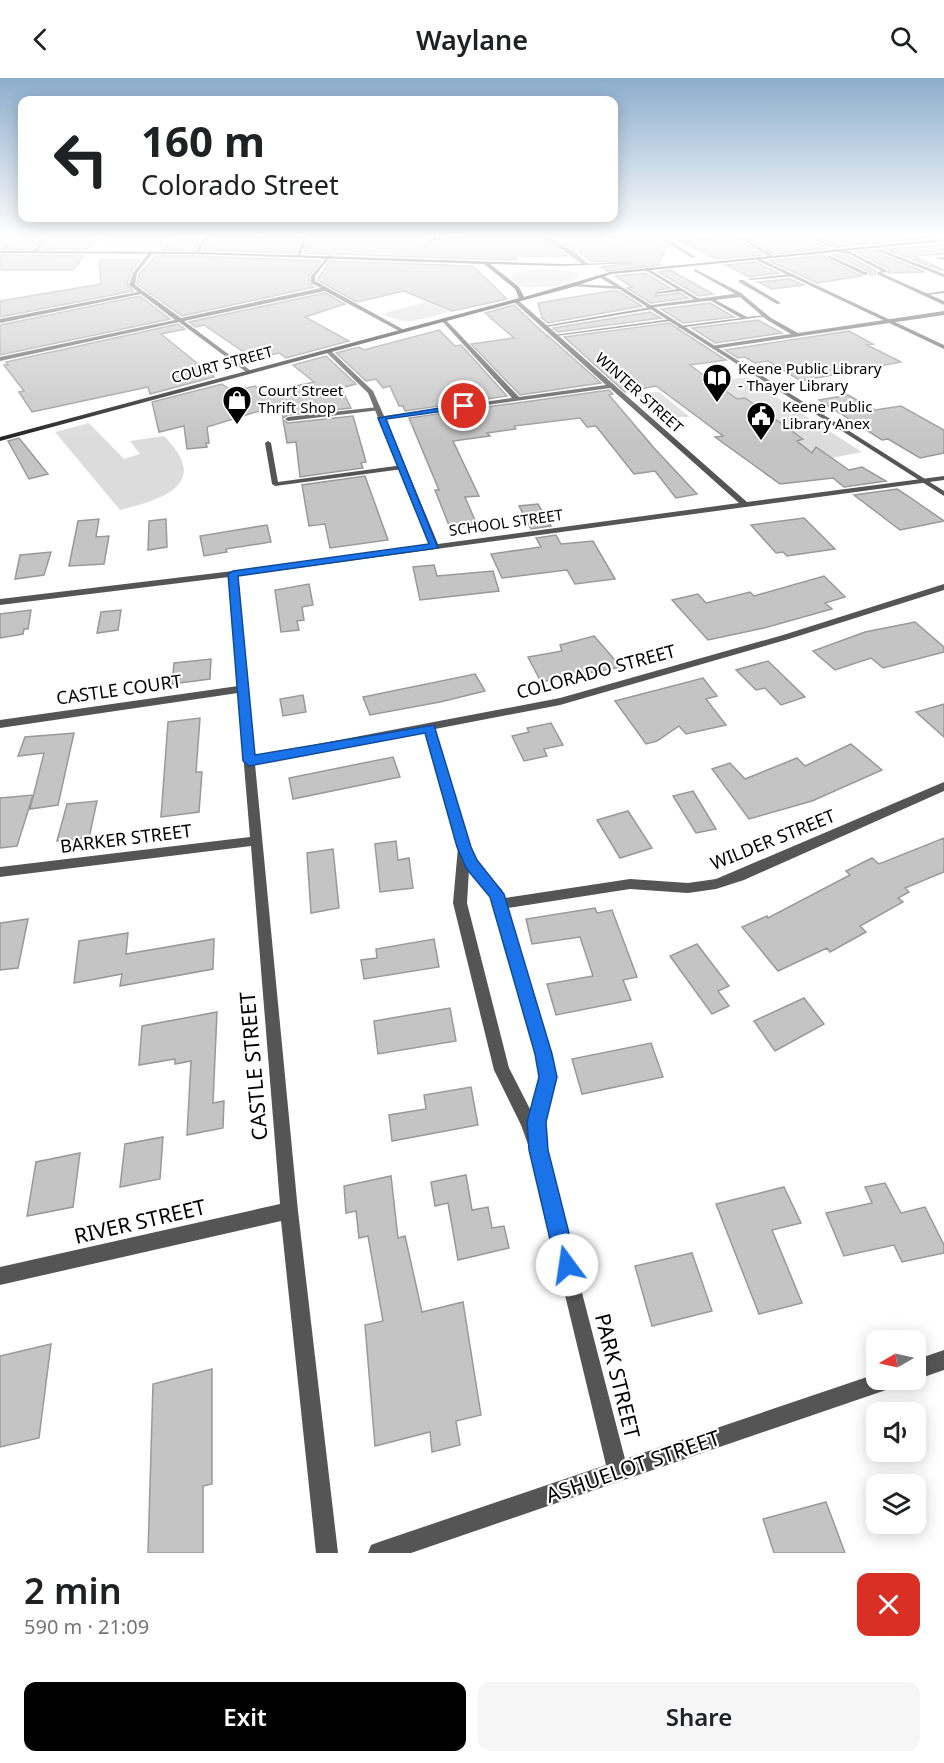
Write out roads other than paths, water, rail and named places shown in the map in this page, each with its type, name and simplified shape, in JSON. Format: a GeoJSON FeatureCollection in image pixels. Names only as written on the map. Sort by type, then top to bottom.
{"type":"FeatureCollection","features":[{"type":"Feature","properties":{"kind":"main road","name":"COURT STREET"},"geometry":{"type":"LineString","coordinates":[[0,439],[501,305]]}},
{"type":"Feature","properties":{"kind":"street"},"geometry":{"type":"LineString","coordinates":[[0,321],[81,305]]}},
{"type":"Feature","properties":{"kind":"street"},"geometry":{"type":"LineString","coordinates":[[158,305],[249,372]]}},
{"type":"Feature","properties":{"kind":"street"},"geometry":{"type":"LineString","coordinates":[[0,359],[248,305]]}},
{"type":"Feature","properties":{"kind":"street"},"geometry":{"type":"LineString","coordinates":[[356,305],[403,331]]}},
{"type":"Feature","properties":{"kind":"street","name":"WINTER STREET"},"geometry":{"type":"LineString","coordinates":[[524,305],[745,505]]}},
{"type":"Feature","properties":{"kind":"street"},"geometry":{"type":"LineString","coordinates":[[646,305],[944,494]]}},
{"type":"Feature","properties":{"kind":"street"},"geometry":{"type":"LineString","coordinates":[[649,307],[664,305]]}},
{"type":"Feature","properties":{"kind":"street"},"geometry":{"type":"LineString","coordinates":[[753,305],[766,316],[796,334]]}},
{"type":"Feature","properties":{"kind":"street"},"geometry":{"type":"LineString","coordinates":[[853,305],[944,347]]}},
{"type":"Feature","properties":{"kind":"street"},"geometry":{"type":"LineString","coordinates":[[713,347],[944,314]]}},
{"type":"Feature","properties":{"kind":"street"},"geometry":{"type":"LineString","coordinates":[[444,320],[517,399]]}},
{"type":"Feature","properties":{"kind":"street"},"geometry":{"type":"LineString","coordinates":[[328,351],[366,385],[435,546]]}},
{"type":"Feature","properties":{"kind":"street"},"geometry":{"type":"LineString","coordinates":[[382,418],[612,386]]}},
{"type":"Feature","properties":{"kind":"street","name":"SCHOOL STREET"},"geometry":{"type":"LineString","coordinates":[[0,602],[233,574],[944,478]]}},
{"type":"Feature","properties":{"kind":"street","name":"CASTLE STREET"},"geometry":{"type":"LineString","coordinates":[[233,574],[289,1211],[327,1553]]}},
{"type":"Feature","properties":{"kind":"street","name":"COLORADO STREET"},"geometry":{"type":"LineString","coordinates":[[249,761],[560,701],[786,637],[944,587]]}},
{"type":"Feature","properties":{"kind":"street","name":"CASTLE COURT"},"geometry":{"type":"LineString","coordinates":[[0,724],[242,689]]}},
{"type":"Feature","properties":{"kind":"street","name":"PARK STREET"},"geometry":{"type":"LineString","coordinates":[[429,728],[464,847],[471,864],[497,894],[544,1054],[548,1077],[536,1122],[538,1150]]}},
{"type":"Feature","properties":{"kind":"street","name":"WILDER STREET"},"geometry":{"type":"LineString","coordinates":[[500,904],[630,884],[688,888],[716,884],[944,786]]}},
{"type":"Feature","properties":{"kind":"street","name":"BARKER STREET"},"geometry":{"type":"LineString","coordinates":[[0,872],[256,841]]}},
{"type":"Feature","properties":{"kind":"street","name":"PARK STREET"},"geometry":{"type":"LineString","coordinates":[[464,847],[460,903],[502,1070],[528,1122],[538,1150],[618,1472]]}},
{"type":"Feature","properties":{"kind":"street","name":"RIVER STREET"},"geometry":{"type":"LineString","coordinates":[[0,1276],[289,1211]]}},
{"type":"Feature","properties":{"kind":"street"},"geometry":{"type":"LineString","coordinates":[[926,1366],[944,1360]]}},
{"type":"Feature","properties":{"kind":"street","name":"ASHUELOT STREET"},"geometry":{"type":"LineString","coordinates":[[380,1553],[866,1387]]}},
{"type":"Feature","properties":{"kind":"lane"},"geometry":{"type":"LineString","coordinates":[[721,305],[745,319]]}},
{"type":"Feature","properties":{"kind":"lane"},"geometry":{"type":"LineString","coordinates":[[546,326],[649,307]]}},
{"type":"Feature","properties":{"kind":"lane"},"geometry":{"type":"LineString","coordinates":[[680,327],[766,316]]}},
{"type":"Feature","properties":{"kind":"lane"},"geometry":{"type":"LineString","coordinates":[[556,335],[670,321]]}},
{"type":"Feature","properties":{"kind":"lane"},"geometry":{"type":"LineString","coordinates":[[288,419],[378,409]]}},
{"type":"Feature","properties":{"kind":"lane"},"geometry":{"type":"LineString","coordinates":[[268,443],[275,484],[403,467]]}},
{"type":"Feature","properties":{"kind":"place","name":"Keene Public Library - Thayer Library"},"geometry":{"type":"Point","coordinates":[717,404]}},
{"type":"Feature","properties":{"kind":"place","name":"Court Street Thrift Shop"},"geometry":{"type":"Point","coordinates":[237,426]}},
{"type":"Feature","properties":{"kind":"place","name":"Keene Public Library Anex"},"geometry":{"type":"Point","coordinates":[761,442]}}]}
